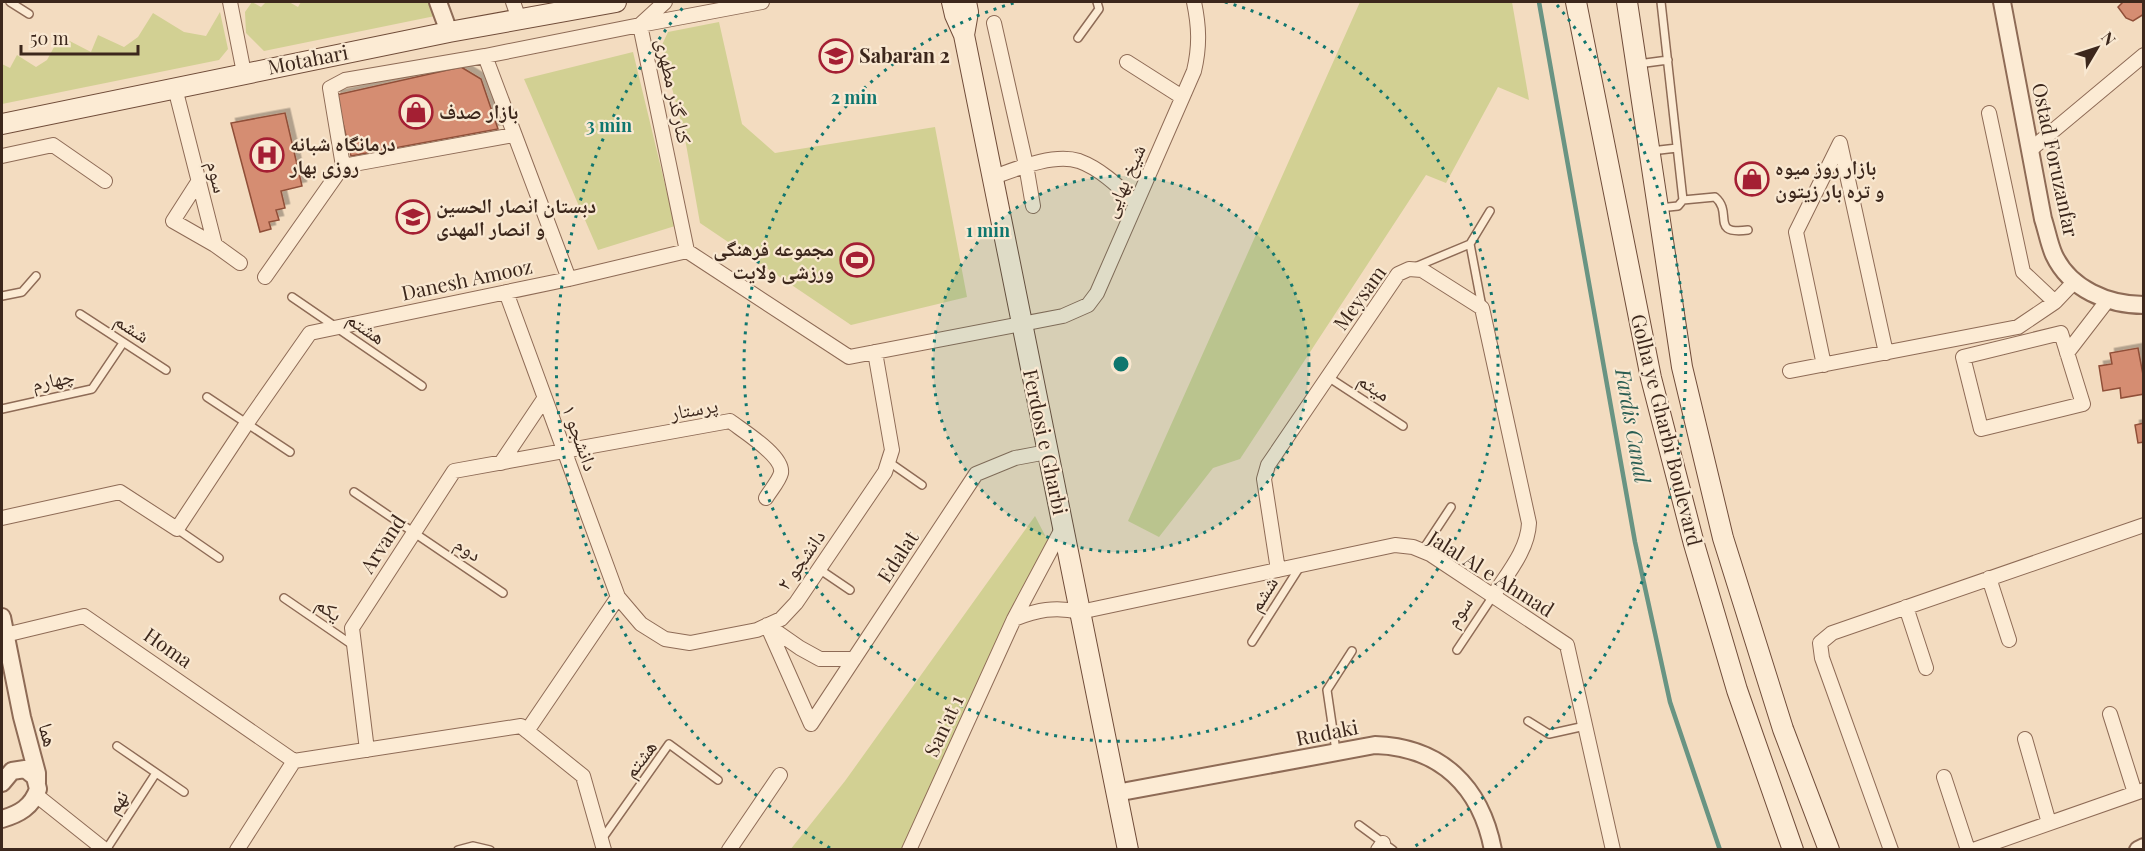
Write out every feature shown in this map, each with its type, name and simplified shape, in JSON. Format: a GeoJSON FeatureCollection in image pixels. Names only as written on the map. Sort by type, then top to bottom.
{"type":"FeatureCollection","features":[{"type":"Feature","properties":{"kind":"main road","name":"Motahari"},"geometry":{"type":"LineString","coordinates":[[2,124],[449,32],[516,10],[616,2]]}},
{"type":"Feature","properties":{"kind":"main road","name":"Ferdosi e Gharbi"},"geometry":{"type":"LineString","coordinates":[[951,2],[964,35],[1128,849]]}},
{"type":"Feature","properties":{"kind":"main road","name":"Ferdosi e Gharbi"},"geometry":{"type":"LineString","coordinates":[[964,35],[968,12],[966,2]]}},
{"type":"Feature","properties":{"kind":"main road","name":"Golha ye Gharbi Boulevard"},"geometry":{"type":"LineString","coordinates":[[1576,2],[1651,378],[1694,544],[1737,690],[1793,849]]}},
{"type":"Feature","properties":{"kind":"main road","name":"Golha ye Gharbi Boulevard"},"geometry":{"type":"LineString","coordinates":[[1627,2],[1682,367],[1723,538],[1783,729],[1829,849]]}},
{"type":"Feature","properties":{"kind":"street"},"geometry":{"type":"LineString","coordinates":[[230,2],[244,73]]}},
{"type":"Feature","properties":{"kind":"street"},"geometry":{"type":"LineString","coordinates":[[438,2],[449,32]]}},
{"type":"Feature","properties":{"kind":"street"},"geometry":{"type":"LineString","coordinates":[[265,277],[343,166],[330,88],[345,80],[485,56],[640,25],[665,2]]}},
{"type":"Feature","properties":{"kind":"street","name":"کنارگذر مطهری"},"geometry":{"type":"LineString","coordinates":[[687,251],[640,25],[762,2]]}},
{"type":"Feature","properties":{"kind":"street","name":"شیخ بهایی"},"geometry":{"type":"LineString","coordinates":[[1021,324],[1063,316],[1088,305],[1097,293],[1194,71],[1199,50],[1199,23],[1194,2]]}},
{"type":"Feature","properties":{"kind":"street","name":"Ostad Foruzanfar"},"geometry":{"type":"LineString","coordinates":[[2002,2],[2043,219],[2053,254],[2061,268],[2091,293],[2107,301],[2127,305],[2144,305]]}},
{"type":"Feature","properties":{"kind":"street"},"geometry":{"type":"LineString","coordinates":[[994,23],[1033,206]]}},
{"type":"Feature","properties":{"kind":"street"},"geometry":{"type":"LineString","coordinates":[[2030,150],[2144,55]]}},
{"type":"Feature","properties":{"kind":"street"},"geometry":{"type":"LineString","coordinates":[[485,56],[569,279]]}},
{"type":"Feature","properties":{"kind":"street"},"geometry":{"type":"LineString","coordinates":[[1127,62],[1182,98]]}},
{"type":"Feature","properties":{"kind":"street","name":"سوم"},"geometry":{"type":"LineString","coordinates":[[175,88],[215,245]]}},
{"type":"Feature","properties":{"kind":"street"},"geometry":{"type":"LineString","coordinates":[[1989,113],[2023,272],[2055,302]]}},
{"type":"Feature","properties":{"kind":"street"},"geometry":{"type":"LineString","coordinates":[[343,166],[514,135]]}},
{"type":"Feature","properties":{"kind":"street"},"geometry":{"type":"LineString","coordinates":[[1824,365],[1796,232],[1840,143],[1886,353]]}},
{"type":"Feature","properties":{"kind":"street"},"geometry":{"type":"LineString","coordinates":[[2,156],[53,145],[105,181]]}},
{"type":"Feature","properties":{"kind":"street"},"geometry":{"type":"LineString","coordinates":[[992,178],[1026,165],[1056,159],[1078,161],[1113,180],[1136,203]]}},
{"type":"Feature","properties":{"kind":"street"},"geometry":{"type":"LineString","coordinates":[[198,182],[173,221],[215,245],[240,263]]}},
{"type":"Feature","properties":{"kind":"street"},"geometry":{"type":"LineString","coordinates":[[687,251],[849,357],[1021,324]]}},
{"type":"Feature","properties":{"kind":"street","name":"Danesh Amooz"},"geometry":{"type":"LineString","coordinates":[[177,529],[310,333],[569,279],[687,251]]}},
{"type":"Feature","properties":{"kind":"street","name":"Meysam"},"geometry":{"type":"LineString","coordinates":[[1278,570],[1264,479],[1268,465],[1398,274],[1409,269],[1422,270],[1482,308]]}},
{"type":"Feature","properties":{"kind":"street"},"geometry":{"type":"LineString","coordinates":[[1790,371],[2018,327],[2055,302],[2075,281]]}},
{"type":"Feature","properties":{"kind":"street","name":"دانشجو ۱"},"geometry":{"type":"LineString","coordinates":[[506,292],[618,597]]}},
{"type":"Feature","properties":{"kind":"street"},"geometry":{"type":"LineString","coordinates":[[2067,353],[2107,301]]}},
{"type":"Feature","properties":{"kind":"street"},"geometry":{"type":"LineString","coordinates":[[1482,308],[1529,523],[1528,535],[1523,547],[1493,596]]}},
{"type":"Feature","properties":{"kind":"street"},"geometry":{"type":"LineString","coordinates":[[2061,333],[2067,353],[2083,404],[1982,429],[1963,357],[2061,333]]}},
{"type":"Feature","properties":{"kind":"street","name":"دانشجو ۲"},"geometry":{"type":"LineString","coordinates":[[618,597],[641,624],[666,639],[690,643],[757,630],[781,619],[796,603],[885,472],[889,462],[892,450],[875,352]]}},
{"type":"Feature","properties":{"kind":"street"},"geometry":{"type":"LineString","coordinates":[[501,463],[544,399]]}},
{"type":"Feature","properties":{"kind":"street","name":"پرستار"},"geometry":{"type":"LineString","coordinates":[[564,453],[730,421],[773,454],[780,463],[781,473],[766,498]]}},
{"type":"Feature","properties":{"kind":"street","name":"Edalat"},"geometry":{"type":"LineString","coordinates":[[767,625],[811,724],[976,474],[1015,458],[1047,452]]}},
{"type":"Feature","properties":{"kind":"street","name":"Arvand"},"geometry":{"type":"LineString","coordinates":[[367,750],[352,628],[454,471],[564,453]]}},
{"type":"Feature","properties":{"kind":"street"},"geometry":{"type":"LineString","coordinates":[[2,518],[120,492],[177,529]]}},
{"type":"Feature","properties":{"kind":"street"},"geometry":{"type":"LineString","coordinates":[[1891,849],[1822,658],[1820,643],[1833,633],[2144,525]]}},
{"type":"Feature","properties":{"kind":"street","name":"San'at 1"},"geometry":{"type":"LineString","coordinates":[[909,849],[1014,619],[1063,527]]}},
{"type":"Feature","properties":{"kind":"street","name":"Jalal Al e Ahmad"},"geometry":{"type":"LineString","coordinates":[[1080,612],[1395,545],[1413,547],[1430,554],[1567,645],[1613,849]]}},
{"type":"Feature","properties":{"kind":"street"},"geometry":{"type":"LineString","coordinates":[[1989,578],[2009,640]]}},
{"type":"Feature","properties":{"kind":"street"},"geometry":{"type":"LineString","coordinates":[[527,731],[618,597]]}},
{"type":"Feature","properties":{"kind":"street"},"geometry":{"type":"LineString","coordinates":[[1906,607],[1926,668]]}},
{"type":"Feature","properties":{"kind":"street"},"geometry":{"type":"LineString","coordinates":[[1014,619],[1036,610],[1062,608],[1080,612]]}},
{"type":"Feature","properties":{"kind":"street","name":"Homa"},"geometry":{"type":"LineString","coordinates":[[3,635],[84,616],[294,761]]}},
{"type":"Feature","properties":{"kind":"street"},"geometry":{"type":"LineString","coordinates":[[2,617],[3,635],[22,717]]}},
{"type":"Feature","properties":{"kind":"street"},"geometry":{"type":"LineString","coordinates":[[767,625],[820,659],[854,659]]}},
{"type":"Feature","properties":{"kind":"street"},"geometry":{"type":"LineString","coordinates":[[1973,849],[2139,791],[2110,714]]}},
{"type":"Feature","properties":{"kind":"street","name":"هما"},"geometry":{"type":"LineString","coordinates":[[7,777],[19,754],[22,717]]}},
{"type":"Feature","properties":{"kind":"street","name":"هما"},"geometry":{"type":"LineString","coordinates":[[22,717],[37,773],[36,789]]}},
{"type":"Feature","properties":{"kind":"street"},"geometry":{"type":"LineString","coordinates":[[239,849],[294,761],[521,726],[583,776],[602,845]]}},
{"type":"Feature","properties":{"kind":"street"},"geometry":{"type":"LineString","coordinates":[[2025,739],[2049,823]]}},
{"type":"Feature","properties":{"kind":"street","name":"Rudaki"},"geometry":{"type":"LineString","coordinates":[[1116,794],[1376,745],[1396,746],[1417,751],[1439,762],[1460,780],[1476,802],[1488,826],[1493,849]]}},
{"type":"Feature","properties":{"kind":"street"},"geometry":{"type":"LineString","coordinates":[[7,777],[17,769],[31,772],[36,789],[106,849]]}},
{"type":"Feature","properties":{"kind":"street"},"geometry":{"type":"LineString","coordinates":[[729,849],[780,775]]}},
{"type":"Feature","properties":{"kind":"street"},"geometry":{"type":"LineString","coordinates":[[1944,777],[1968,849]]}},
{"type":"Feature","properties":{"kind":"street"},"geometry":{"type":"LineString","coordinates":[[2,819],[24,810],[36,789]]}},
{"type":"Feature","properties":{"kind":"street"},"geometry":{"type":"LineString","coordinates":[[2138,849],[2144,848]]}},
{"type":"Feature","properties":{"kind":"lane"},"geometry":{"type":"LineString","coordinates":[[9,2],[29,14]]}},
{"type":"Feature","properties":{"kind":"lane"},"geometry":{"type":"LineString","coordinates":[[1078,38],[1099,9],[1097,2]]}},
{"type":"Feature","properties":{"kind":"lane"},"geometry":{"type":"LineString","coordinates":[[1661,2],[1683,200]]}},
{"type":"Feature","properties":{"kind":"lane"},"geometry":{"type":"LineString","coordinates":[[1636,64],[1668,60]]}},
{"type":"Feature","properties":{"kind":"lane"},"geometry":{"type":"LineString","coordinates":[[1648,151],[1677,148]]}},
{"type":"Feature","properties":{"kind":"lane"},"geometry":{"type":"LineString","coordinates":[[1657,208],[1677,206],[1683,200],[1715,197],[1720,201],[1725,226],[1728,230],[1734,232],[1748,230]]}},
{"type":"Feature","properties":{"kind":"lane"},"geometry":{"type":"LineString","coordinates":[[1409,269],[1470,244],[1490,211]]}},
{"type":"Feature","properties":{"kind":"lane"},"geometry":{"type":"LineString","coordinates":[[1470,244],[1482,308]]}},
{"type":"Feature","properties":{"kind":"lane"},"geometry":{"type":"LineString","coordinates":[[2,296],[22,292],[36,276]]}},
{"type":"Feature","properties":{"kind":"lane","name":"هشتم"},"geometry":{"type":"LineString","coordinates":[[292,297],[422,386]]}},
{"type":"Feature","properties":{"kind":"lane","name":"ششم"},"geometry":{"type":"LineString","coordinates":[[80,314],[166,370]]}},
{"type":"Feature","properties":{"kind":"lane","name":"چهارم"},"geometry":{"type":"LineString","coordinates":[[2,409],[92,389],[123,343]]}},
{"type":"Feature","properties":{"kind":"lane","name":"میثم"},"geometry":{"type":"LineString","coordinates":[[1328,377],[1403,426]]}},
{"type":"Feature","properties":{"kind":"lane"},"geometry":{"type":"LineString","coordinates":[[207,397],[290,452]]}},
{"type":"Feature","properties":{"kind":"lane"},"geometry":{"type":"LineString","coordinates":[[889,462],[922,485]]}},
{"type":"Feature","properties":{"kind":"lane"},"geometry":{"type":"LineString","coordinates":[[354,492],[414,533]]}},
{"type":"Feature","properties":{"kind":"lane"},"geometry":{"type":"LineString","coordinates":[[1422,551],[1451,507]]}},
{"type":"Feature","properties":{"kind":"lane"},"geometry":{"type":"LineString","coordinates":[[177,529],[219,558]]}},
{"type":"Feature","properties":{"kind":"lane","name":"دوم"},"geometry":{"type":"LineString","coordinates":[[414,533],[503,593]]}},
{"type":"Feature","properties":{"kind":"lane","name":"ششم"},"geometry":{"type":"LineString","coordinates":[[1252,642],[1301,565]]}},
{"type":"Feature","properties":{"kind":"lane"},"geometry":{"type":"LineString","coordinates":[[819,569],[850,590]]}},
{"type":"Feature","properties":{"kind":"lane","name":"سوم"},"geometry":{"type":"LineString","coordinates":[[1457,650],[1493,596]]}},
{"type":"Feature","properties":{"kind":"lane","name":"یکم"},"geometry":{"type":"LineString","coordinates":[[284,598],[354,647]]}},
{"type":"Feature","properties":{"kind":"lane"},"geometry":{"type":"LineString","coordinates":[[1336,752],[1328,690],[1352,651]]}},
{"type":"Feature","properties":{"kind":"lane"},"geometry":{"type":"LineString","coordinates":[[1528,721],[1549,734],[1585,726]]}},
{"type":"Feature","properties":{"kind":"lane","name":"هشتم"},"geometry":{"type":"LineString","coordinates":[[602,845],[669,744],[718,780]]}},
{"type":"Feature","properties":{"kind":"lane"},"geometry":{"type":"LineString","coordinates":[[117,746],[184,792]]}},
{"type":"Feature","properties":{"kind":"lane","name":"نهم"},"geometry":{"type":"LineString","coordinates":[[106,849],[156,773]]}},
{"type":"Feature","properties":{"kind":"lane"},"geometry":{"type":"LineString","coordinates":[[1359,825],[1385,847]]}},
{"type":"Feature","properties":{"kind":"lane"},"geometry":{"type":"LineString","coordinates":[[458,849],[473,846],[490,849]]}},
{"type":"Feature","properties":{"kind":"shaded area"},"geometry":{"type":"Polygon","coordinates":[[[252,2],[261,7],[266,2],[289,2],[298,7],[301,2],[435,2],[435,16],[264,51],[246,33],[245,12],[252,2]]]}},
{"type":"Feature","properties":{"kind":"shaded area"},"geometry":{"type":"Polygon","coordinates":[[[1360,2],[1512,2],[1529,100],[1498,87],[1446,183],[1426,175],[1240,459],[1213,468],[1159,537],[1128,521],[1360,2]]]}},
{"type":"Feature","properties":{"kind":"shaded area"},"geometry":{"type":"Polygon","coordinates":[[[220,12],[228,49],[219,60],[2,104],[2,64],[10,68],[17,55],[36,67],[47,60],[60,36],[91,52],[98,35],[124,47],[138,37],[153,13],[184,32],[206,36],[220,12]]]}},
{"type":"Feature","properties":{"kind":"shaded area","name":"مجموعه فرهنگی ورزشی ولایت"},"geometry":{"type":"Polygon","coordinates":[[[719,22],[742,124],[775,153],[935,127],[967,297],[851,325],[700,223],[684,133],[661,47],[668,32],[719,22]]]}},
{"type":"Feature","properties":{"kind":"shaded area"},"geometry":{"type":"Polygon","coordinates":[[[633,52],[675,226],[598,250],[524,79],[633,52]]]}},
{"type":"Feature","properties":{"kind":"shaded area"},"geometry":{"type":"Polygon","coordinates":[[[1035,516],[1050,545],[916,849],[790,850],[845,781],[1035,516]]]}},
{"type":"Feature","properties":{"kind":"building"},"geometry":{"type":"Polygon","coordinates":[[[2123,2],[2144,2],[2144,14],[2133,21],[2126,18],[2118,7],[2123,2]]]}},
{"type":"Feature","properties":{"kind":"building","name":"بازار صدف"},"geometry":{"type":"Polygon","coordinates":[[[461,67],[481,79],[498,129],[351,156],[336,95],[461,67]]]}},
{"type":"Feature","properties":{"kind":"building","name":"درمانگاه شبانه روزی بهار"},"geometry":{"type":"Polygon","coordinates":[[[285,113],[302,186],[281,191],[285,208],[276,210],[279,220],[269,222],[271,229],[260,232],[231,123],[285,113]]]}},
{"type":"Feature","properties":{"kind":"building"},"geometry":{"type":"Polygon","coordinates":[[[2138,348],[2144,380],[2144,394],[2121,398],[2120,388],[2103,391],[2099,366],[2112,364],[2110,353],[2138,348]]]}},
{"type":"Feature","properties":{"kind":"building"},"geometry":{"type":"Polygon","coordinates":[[[2144,423],[2144,442],[2138,443],[2135,425],[2144,423]]]}},
{"type":"Feature","properties":{"kind":"waterway","name":"Fardis Canal"},"geometry":{"type":"LineString","coordinates":[[1539,2],[1635,542],[1670,702],[1720,850]]}},
{"type":"Feature","properties":{"kind":"place","name":"Sabaran 2"},"geometry":{"type":"Point","coordinates":[836,56]}},
{"type":"Feature","properties":{"kind":"place","name":"بازار صدف"},"geometry":{"type":"Point","coordinates":[416,112]}},
{"type":"Feature","properties":{"kind":"place","name":"درمانگاه شبانه روزی بهار"},"geometry":{"type":"Point","coordinates":[267,155]}},
{"type":"Feature","properties":{"kind":"place","name":"بازار روز میوه و تره بار زیتون"},"geometry":{"type":"Point","coordinates":[1752,179]}},
{"type":"Feature","properties":{"kind":"place","name":"دبستان انصار الحسین و انصار المهدی"},"geometry":{"type":"Point","coordinates":[413,217]}},
{"type":"Feature","properties":{"kind":"place","name":"مجموعه فرهنگی ورزشی ولایت"},"geometry":{"type":"Point","coordinates":[857,260]}}]}
